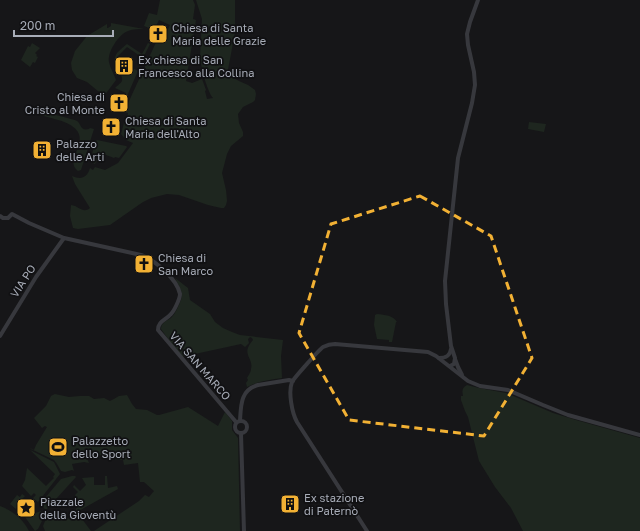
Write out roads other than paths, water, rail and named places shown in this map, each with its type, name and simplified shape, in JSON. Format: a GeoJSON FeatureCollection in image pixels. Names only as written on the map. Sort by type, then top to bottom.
{"type":"FeatureCollection","features":[{"type":"Feature","properties":{"kind":"street"},"geometry":{"type":"LineString","coordinates":[[463,377],[458,367],[452,346],[446,304],[445,281],[458,158],[475,85],[467,34],[478,0]]}},
{"type":"Feature","properties":{"kind":"street","name":"VIA SAN MARCO"},"geometry":{"type":"LineString","coordinates":[[0,216],[3,218],[8,218],[12,214],[64,238],[141,255],[150,259],[168,274],[173,280],[180,297],[171,315],[160,323],[158,330],[238,422]]}},
{"type":"Feature","properties":{"kind":"street","name":"VIA PO"},"geometry":{"type":"LineString","coordinates":[[0,336],[36,277],[64,238]]}},
{"type":"Feature","properties":{"kind":"street"},"geometry":{"type":"LineString","coordinates":[[367,531],[294,418],[293,413],[291,396],[293,381],[320,350],[330,344],[432,353],[472,383],[484,387],[508,390],[568,415],[640,436]]}},
{"type":"Feature","properties":{"kind":"street"},"geometry":{"type":"LineString","coordinates":[[449,366],[452,346]]}},
{"type":"Feature","properties":{"kind":"street"},"geometry":{"type":"LineString","coordinates":[[439,358],[448,356],[450,353]]}},
{"type":"Feature","properties":{"kind":"street"},"geometry":{"type":"LineString","coordinates":[[449,366],[454,364],[455,358]]}},
{"type":"Feature","properties":{"kind":"street"},"geometry":{"type":"LineString","coordinates":[[244,531],[240,434],[235,430],[234,426],[238,422],[242,399],[249,389],[258,385],[289,380],[293,381]]}},
{"type":"Feature","properties":{"kind":"street"},"geometry":{"type":"LineString","coordinates":[[238,422],[245,423],[247,428],[246,432],[240,434]]}},
{"type":"Feature","properties":{"kind":"place","name":"Chiesa di Santa Maria delle Grazie"},"geometry":{"type":"Point","coordinates":[158,34]}},
{"type":"Feature","properties":{"kind":"place","name":"Ex chiesa di San Francesco alla Collina"},"geometry":{"type":"Point","coordinates":[124,66]}},
{"type":"Feature","properties":{"kind":"place","name":"Chiesa di Cristo al Monte"},"geometry":{"type":"Point","coordinates":[119,103]}},
{"type":"Feature","properties":{"kind":"place","name":"Chiesa di Santa Maria dell'Alto"},"geometry":{"type":"Point","coordinates":[111,127]}},
{"type":"Feature","properties":{"kind":"place","name":"Palazzo delle Arti"},"geometry":{"type":"Point","coordinates":[42,150]}},
{"type":"Feature","properties":{"kind":"place","name":"Chiesa di San Marco"},"geometry":{"type":"Point","coordinates":[144,264]}},
{"type":"Feature","properties":{"kind":"place","name":"Palazzetto dello Sport"},"geometry":{"type":"Point","coordinates":[58,447]}},
{"type":"Feature","properties":{"kind":"place","name":"Ex stazione di Paternò"},"geometry":{"type":"Point","coordinates":[290,504]}},
{"type":"Feature","properties":{"kind":"place","name":"Piazzale della Gioventù"},"geometry":{"type":"Point","coordinates":[26,508]}}]}
